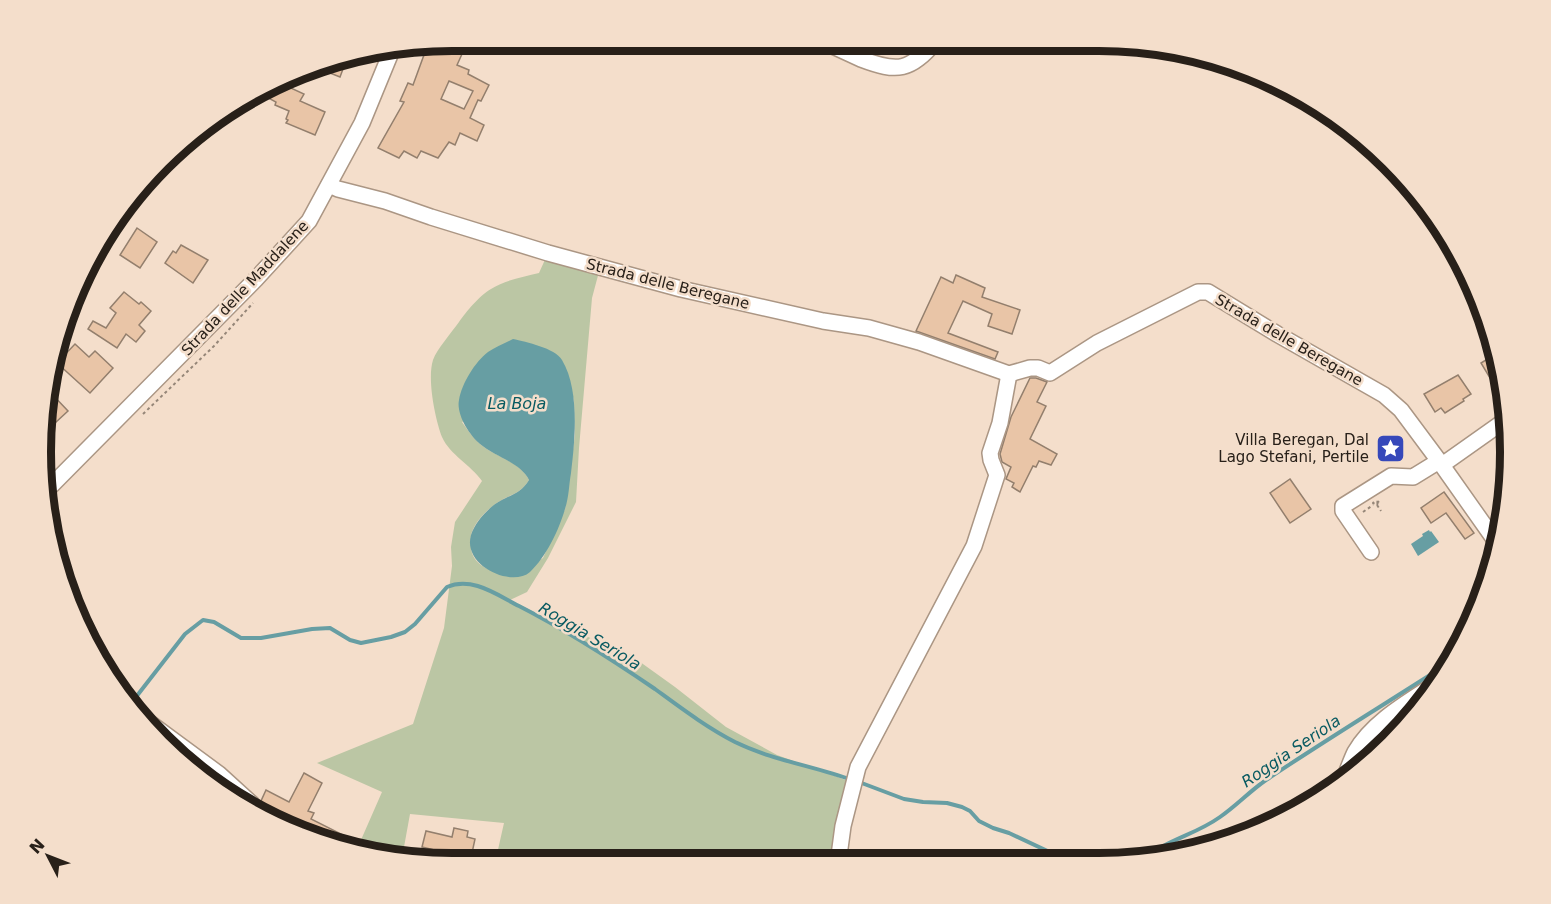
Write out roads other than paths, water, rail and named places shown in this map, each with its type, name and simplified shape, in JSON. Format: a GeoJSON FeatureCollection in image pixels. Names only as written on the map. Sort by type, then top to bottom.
{"type":"FeatureCollection","features":[{"type":"Feature","properties":{"kind":"street"},"geometry":{"type":"LineString","coordinates":[[842,51],[882,67],[893,68],[914,62],[927,51]]}},
{"type":"Feature","properties":{"kind":"street","name":"Strada delle Maddalene"},"geometry":{"type":"LineString","coordinates":[[52,484],[256,279],[309,221],[362,123],[390,56]]}},
{"type":"Feature","properties":{"kind":"street","name":"Strada delle Beregane"},"geometry":{"type":"LineString","coordinates":[[329,184],[338,189],[385,201],[600,268],[736,302],[823,321],[869,328],[919,342],[1009,374],[1030,368],[1038,368],[1050,373],[1097,343],[1198,292],[1208,292],[1384,395],[1401,410],[1440,463]]}},
{"type":"Feature","properties":{"kind":"street"},"geometry":{"type":"LineString","coordinates":[[839,853],[858,767],[974,546],[998,475],[990,453],[1000,423],[1009,374]]}},
{"type":"Feature","properties":{"kind":"street"},"geometry":{"type":"LineString","coordinates":[[1371,552],[1343,511],[1343,506],[1391,476],[1413,477],[1440,463],[1499,424]]}},
{"type":"Feature","properties":{"kind":"street"},"geometry":{"type":"LineString","coordinates":[[1440,463],[1491,536]]}},
{"type":"Feature","properties":{"kind":"street"},"geometry":{"type":"LineString","coordinates":[[1350,764],[1365,739],[1398,709],[1416,697]]}},
{"type":"Feature","properties":{"kind":"street"},"geometry":{"type":"LineString","coordinates":[[171,739],[236,789]]}},
{"type":"Feature","properties":{"kind":"water","name":"La Boja"},"geometry":{"type":"Polygon","coordinates":[[[513,339],[547,349],[562,360],[572,386],[575,415],[568,495],[559,526],[547,551],[536,566],[522,576],[512,577],[490,571],[481,565],[470,546],[471,535],[487,511],[520,491],[529,480],[520,469],[486,449],[476,440],[464,424],[459,412],[459,400],[463,387],[478,361],[491,350],[513,339]]]}},
{"type":"Feature","properties":{"kind":"water"},"geometry":{"type":"Polygon","coordinates":[[[1429,530],[1439,542],[1418,556],[1411,544],[1429,530]]]}},
{"type":"Feature","properties":{"kind":"waterway","name":"Roggia Seriola"},"geometry":{"type":"LineString","coordinates":[[135,698],[185,634],[203,620],[214,622],[241,638],[261,638],[330,628],[350,640],[361,643],[405,632],[415,624],[447,587],[456,584],[475,585],[493,592],[571,635],[704,724],[735,742],[763,754],[852,780]]}},
{"type":"Feature","properties":{"kind":"waterway","name":"Roggia Seriola"},"geometry":{"type":"LineString","coordinates":[[1160,848],[1211,823],[1266,780],[1433,673]]}},
{"type":"Feature","properties":{"kind":"waterway","name":"Roggia Seriola"},"geometry":{"type":"LineString","coordinates":[[859,782],[904,799],[947,803],[962,807],[970,811],[979,821],[1052,853]]}},
{"type":"Feature","properties":{"kind":"place","name":"Villa Beregan, Dal Lago Stefani, Pertile"},"geometry":{"type":"Point","coordinates":[1390,449]}}]}
